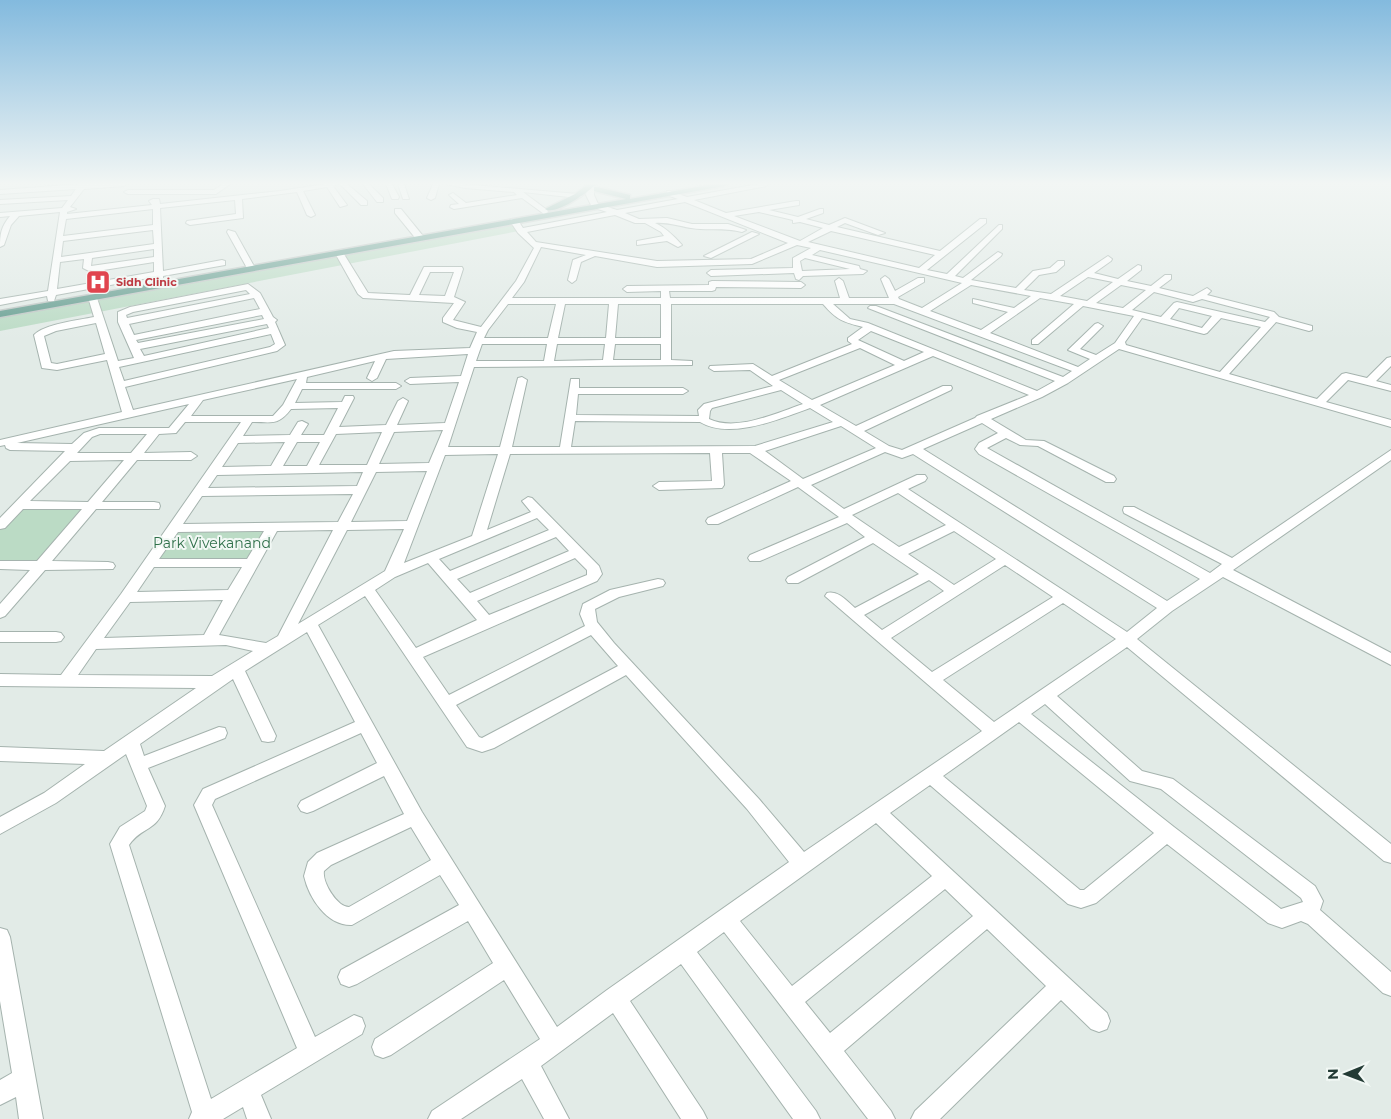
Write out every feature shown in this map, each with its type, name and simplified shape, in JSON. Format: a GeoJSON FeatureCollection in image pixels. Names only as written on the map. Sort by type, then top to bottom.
{"type":"FeatureCollection","features":[{"type":"Feature","properties":{"kind":"main road"},"geometry":{"type":"LineString","coordinates":[[0,314],[433,236]]}},
{"type":"Feature","properties":{"kind":"street"},"geometry":{"type":"LineString","coordinates":[[49,305],[53,292],[59,239],[81,236]]}},
{"type":"Feature","properties":{"kind":"street"},"geometry":{"type":"LineString","coordinates":[[156,236],[158,285]]}},
{"type":"Feature","properties":{"kind":"street"},"geometry":{"type":"LineString","coordinates":[[233,236],[251,268]]}},
{"type":"Feature","properties":{"kind":"street"},"geometry":{"type":"LineString","coordinates":[[390,574],[397,563],[450,426],[477,347],[506,300],[520,282],[538,248],[529,236]]}},
{"type":"Feature","properties":{"kind":"street"},"geometry":{"type":"LineString","coordinates":[[709,259],[723,249],[750,236]]}},
{"type":"Feature","properties":{"kind":"street"},"geometry":{"type":"LineString","coordinates":[[771,236],[967,281],[1140,314],[1204,331],[1218,315]]}},
{"type":"Feature","properties":{"kind":"street"},"geometry":{"type":"LineString","coordinates":[[779,236],[783,238]]}},
{"type":"Feature","properties":{"kind":"street"},"geometry":{"type":"LineString","coordinates":[[536,244],[652,264],[674,260],[752,261],[811,236]]}},
{"type":"Feature","properties":{"kind":"street"},"geometry":{"type":"LineString","coordinates":[[865,236],[942,254]]}},
{"type":"Feature","properties":{"kind":"street"},"geometry":{"type":"LineString","coordinates":[[920,270],[964,236]]}},
{"type":"Feature","properties":{"kind":"street"},"geometry":{"type":"LineString","coordinates":[[949,277],[990,236]]}},
{"type":"Feature","properties":{"kind":"street"},"geometry":{"type":"LineString","coordinates":[[640,243],[669,238],[678,245]]}},
{"type":"Feature","properties":{"kind":"street"},"geometry":{"type":"LineString","coordinates":[[57,260],[157,246]]}},
{"type":"Feature","properties":{"kind":"street"},"geometry":{"type":"LineString","coordinates":[[804,300],[796,260],[819,247]]}},
{"type":"Feature","properties":{"kind":"street"},"geometry":{"type":"LineString","coordinates":[[723,249],[743,255]]}},
{"type":"Feature","properties":{"kind":"street"},"geometry":{"type":"LineString","coordinates":[[339,253],[362,294],[366,296],[449,298],[460,302],[448,318],[448,322],[460,326],[477,347],[548,364],[688,363]]}},
{"type":"Feature","properties":{"kind":"street"},"geometry":{"type":"LineString","coordinates":[[572,280],[577,260],[594,253]]}},
{"type":"Feature","properties":{"kind":"street"},"geometry":{"type":"LineString","coordinates":[[924,312],[967,281],[998,254]]}},
{"type":"Feature","properties":{"kind":"street"},"geometry":{"type":"LineString","coordinates":[[711,273],[798,272],[839,277],[863,271],[803,255]]}},
{"type":"Feature","properties":{"kind":"street"},"geometry":{"type":"LineString","coordinates":[[88,256],[88,269],[158,260]]}},
{"type":"Feature","properties":{"kind":"street"},"geometry":{"type":"LineString","coordinates":[[709,259],[714,300]]}},
{"type":"Feature","properties":{"kind":"street"},"geometry":{"type":"LineString","coordinates":[[1053,297],[1108,259]]}},
{"type":"Feature","properties":{"kind":"street"},"geometry":{"type":"LineString","coordinates":[[835,262],[845,300]]}},
{"type":"Feature","properties":{"kind":"street"},"geometry":{"type":"LineString","coordinates":[[0,302],[222,263]]}},
{"type":"Feature","properties":{"kind":"street"},"geometry":{"type":"LineString","coordinates":[[1018,291],[1036,273],[1053,270],[1061,264]]}},
{"type":"Feature","properties":{"kind":"street"},"geometry":{"type":"LineString","coordinates":[[413,298],[427,269],[459,268],[449,298]]}},
{"type":"Feature","properties":{"kind":"street"},"geometry":{"type":"LineString","coordinates":[[1036,342],[1085,303],[1120,282],[1138,268]]}},
{"type":"Feature","properties":{"kind":"street"},"geometry":{"type":"LineString","coordinates":[[1088,274],[1120,282],[1177,305],[1266,325]]}},
{"type":"Feature","properties":{"kind":"street"},"geometry":{"type":"LineString","coordinates":[[1125,311],[1168,278]]}},
{"type":"Feature","properties":{"kind":"street"},"geometry":{"type":"LineString","coordinates":[[885,279],[894,299],[1080,371]]}},
{"type":"Feature","properties":{"kind":"street"},"geometry":{"type":"LineString","coordinates":[[871,304],[894,299],[921,280]]}},
{"type":"Feature","properties":{"kind":"street"},"geometry":{"type":"LineString","coordinates":[[627,289],[801,285]]}},
{"type":"Feature","properties":{"kind":"street"},"geometry":{"type":"LineString","coordinates":[[120,385],[274,349],[280,345],[274,325],[261,303],[248,287],[204,295],[177,320]]}},
{"type":"Feature","properties":{"kind":"street"},"geometry":{"type":"LineString","coordinates":[[664,288],[666,300],[666,363]]}},
{"type":"Feature","properties":{"kind":"street"},"geometry":{"type":"LineString","coordinates":[[1148,293],[1193,299],[1204,293],[1271,314],[1275,316],[1274,318],[1309,328]]}},
{"type":"Feature","properties":{"kind":"street"},"geometry":{"type":"LineString","coordinates":[[984,333],[1038,294]]}},
{"type":"Feature","properties":{"kind":"street"},"geometry":{"type":"LineString","coordinates":[[204,295],[226,341]]}},
{"type":"Feature","properties":{"kind":"street"},"geometry":{"type":"LineString","coordinates":[[93,297],[128,413]]}},
{"type":"Feature","properties":{"kind":"street"},"geometry":{"type":"LineString","coordinates":[[506,300],[845,300],[871,304],[1064,381]]}},
{"type":"Feature","properties":{"kind":"street"},"geometry":{"type":"LineString","coordinates":[[548,364],[561,300]]}},
{"type":"Feature","properties":{"kind":"street"},"geometry":{"type":"LineString","coordinates":[[608,364],[614,300]]}},
{"type":"Feature","properties":{"kind":"street"},"geometry":{"type":"LineString","coordinates":[[825,300],[842,318],[874,328],[1038,395]]}},
{"type":"Feature","properties":{"kind":"street"},"geometry":{"type":"LineString","coordinates":[[976,301],[1016,311]]}},
{"type":"Feature","properties":{"kind":"street"},"geometry":{"type":"LineString","coordinates":[[129,334],[177,320],[216,317],[261,303]]}},
{"type":"Feature","properties":{"kind":"street"},"geometry":{"type":"LineString","coordinates":[[216,317],[261,303]]}},
{"type":"Feature","properties":{"kind":"street"},"geometry":{"type":"LineString","coordinates":[[871,304],[874,328]]}},
{"type":"Feature","properties":{"kind":"street"},"geometry":{"type":"LineString","coordinates":[[1164,320],[1177,305]]}},
{"type":"Feature","properties":{"kind":"street"},"geometry":{"type":"LineString","coordinates":[[140,359],[122,312],[177,320]]}},
{"type":"Feature","properties":{"kind":"street"},"geometry":{"type":"LineString","coordinates":[[714,368],[753,367],[776,384],[810,404],[886,448],[902,454],[981,418],[1038,395],[1064,381],[1120,344],[1140,314]]}},
{"type":"Feature","properties":{"kind":"street"},"geometry":{"type":"LineString","coordinates":[[129,334],[177,320],[216,317],[274,325]]}},
{"type":"Feature","properties":{"kind":"street"},"geometry":{"type":"LineString","coordinates":[[1223,375],[1274,318]]}},
{"type":"Feature","properties":{"kind":"street"},"geometry":{"type":"LineString","coordinates":[[100,319],[53,329],[40,334],[46,366],[57,367],[113,360],[140,359],[226,341],[274,325]]}},
{"type":"Feature","properties":{"kind":"street"},"geometry":{"type":"LineString","coordinates":[[177,320],[186,350]]}},
{"type":"Feature","properties":{"kind":"street"},"geometry":{"type":"LineString","coordinates":[[1098,326],[1073,350],[1098,359]]}},
{"type":"Feature","properties":{"kind":"street"},"geometry":{"type":"LineString","coordinates":[[874,328],[853,338],[853,341],[903,365]]}},
{"type":"Feature","properties":{"kind":"street"},"geometry":{"type":"LineString","coordinates":[[0,443],[306,373],[403,353],[554,341],[667,341]]}},
{"type":"Feature","properties":{"kind":"street"},"geometry":{"type":"LineString","coordinates":[[1120,344],[1124,347],[1391,424]]}},
{"type":"Feature","properties":{"kind":"street"},"geometry":{"type":"LineString","coordinates":[[702,419],[705,417],[704,410],[706,407],[776,384],[860,345]]}},
{"type":"Feature","properties":{"kind":"street"},"geometry":{"type":"LineString","coordinates":[[998,356],[1016,346]]}},
{"type":"Feature","properties":{"kind":"street"},"geometry":{"type":"LineString","coordinates":[[570,418],[702,419],[710,425],[747,424],[810,404],[933,352]]}},
{"type":"Feature","properties":{"kind":"street"},"geometry":{"type":"LineString","coordinates":[[372,378],[382,357]]}},
{"type":"Feature","properties":{"kind":"street"},"geometry":{"type":"LineString","coordinates":[[1368,382],[1391,360]]}},
{"type":"Feature","properties":{"kind":"street"},"geometry":{"type":"LineString","coordinates":[[184,418],[278,418],[288,406],[306,373]]}},
{"type":"Feature","properties":{"kind":"street"},"geometry":{"type":"LineString","coordinates":[[1319,403],[1344,377],[1391,388]]}},
{"type":"Feature","properties":{"kind":"street"},"geometry":{"type":"LineString","coordinates":[[410,380],[466,379]]}},
{"type":"Feature","properties":{"kind":"street"},"geometry":{"type":"LineString","coordinates":[[476,540],[504,450],[522,380]]}},
{"type":"Feature","properties":{"kind":"street"},"geometry":{"type":"LineString","coordinates":[[300,386],[396,386]]}},
{"type":"Feature","properties":{"kind":"street"},"geometry":{"type":"LineString","coordinates":[[311,470],[355,386]]}},
{"type":"Feature","properties":{"kind":"street"},"geometry":{"type":"LineString","coordinates":[[565,450],[575,386],[683,391]]}},
{"type":"Feature","properties":{"kind":"street"},"geometry":{"type":"LineString","coordinates":[[856,430],[947,388]]}},
{"type":"Feature","properties":{"kind":"street"},"geometry":{"type":"LineString","coordinates":[[2,520],[88,435],[99,431],[172,431],[200,397]]}},
{"type":"Feature","properties":{"kind":"street"},"geometry":{"type":"LineString","coordinates":[[286,637],[285,635],[361,490],[403,401]]}},
{"type":"Feature","properties":{"kind":"street"},"geometry":{"type":"LineString","coordinates":[[288,406],[346,405]]}},
{"type":"Feature","properties":{"kind":"street"},"geometry":{"type":"LineString","coordinates":[[981,418],[1024,443],[1040,443],[1110,479]]}},
{"type":"Feature","properties":{"kind":"street"},"geometry":{"type":"LineString","coordinates":[[65,681],[126,597],[248,419]]}},
{"type":"Feature","properties":{"kind":"street"},"geometry":{"type":"LineString","coordinates":[[440,451],[756,450],[843,422]]}},
{"type":"Feature","properties":{"kind":"street"},"geometry":{"type":"LineString","coordinates":[[275,470],[302,424]]}},
{"type":"Feature","properties":{"kind":"street"},"geometry":{"type":"LineString","coordinates":[[234,440],[293,439],[390,429],[450,426]]}},
{"type":"Feature","properties":{"kind":"street"},"geometry":{"type":"LineString","coordinates":[[0,613],[155,432]]}},
{"type":"Feature","properties":{"kind":"street"},"geometry":{"type":"LineString","coordinates":[[1006,433],[981,449],[1222,571],[1391,660]]}},
{"type":"Feature","properties":{"kind":"street"},"geometry":{"type":"LineString","coordinates":[[0,443],[14,446],[74,448]]}},
{"type":"Feature","properties":{"kind":"street"},"geometry":{"type":"LineString","coordinates":[[713,521],[886,448]]}},
{"type":"Feature","properties":{"kind":"street"},"geometry":{"type":"LineString","coordinates":[[659,486],[718,485],[716,449]]}},
{"type":"Feature","properties":{"kind":"street"},"geometry":{"type":"LineString","coordinates":[[914,449],[1167,608]]}},
{"type":"Feature","properties":{"kind":"street"},"geometry":{"type":"LineString","coordinates":[[756,450],[874,537],[954,591]]}},
{"type":"Feature","properties":{"kind":"street"},"geometry":{"type":"LineString","coordinates":[[440,1119],[526,1063],[802,864],[1127,639],[1167,608],[1391,454]]}},
{"type":"Feature","properties":{"kind":"street"},"geometry":{"type":"LineString","coordinates":[[66,457],[190,456]]}},
{"type":"Feature","properties":{"kind":"street"},"geometry":{"type":"LineString","coordinates":[[213,471],[370,470],[434,467]]}},
{"type":"Feature","properties":{"kind":"street"},"geometry":{"type":"LineString","coordinates":[[755,558],[846,516],[920,478]]}},
{"type":"Feature","properties":{"kind":"street"},"geometry":{"type":"LineString","coordinates":[[900,489],[1127,639],[1391,855]]}},
{"type":"Feature","properties":{"kind":"street"},"geometry":{"type":"LineString","coordinates":[[198,492],[361,490]]}},
{"type":"Feature","properties":{"kind":"street"},"geometry":{"type":"LineString","coordinates":[[414,655],[592,578],[596,573],[528,501]]}},
{"type":"Feature","properties":{"kind":"street"},"geometry":{"type":"LineString","coordinates":[[19,505],[154,506]]}},
{"type":"Feature","properties":{"kind":"street"},"geometry":{"type":"LineString","coordinates":[[1129,510],[1222,571]]}},
{"type":"Feature","properties":{"kind":"street"},"geometry":{"type":"LineString","coordinates":[[0,826],[39,805],[215,682],[286,637],[368,590],[390,574],[539,513]]}},
{"type":"Feature","properties":{"kind":"street"},"geometry":{"type":"LineString","coordinates":[[173,528],[411,525]]}},
{"type":"Feature","properties":{"kind":"street"},"geometry":{"type":"LineString","coordinates":[[209,640],[274,526]]}},
{"type":"Feature","properties":{"kind":"street"},"geometry":{"type":"LineString","coordinates":[[898,553],[956,526]]}},
{"type":"Feature","properties":{"kind":"street"},"geometry":{"type":"LineString","coordinates":[[447,578],[557,532]]}},
{"type":"Feature","properties":{"kind":"street"},"geometry":{"type":"LineString","coordinates":[[793,580],[874,537]]}},
{"type":"Feature","properties":{"kind":"street"},"geometry":{"type":"LineString","coordinates":[[466,600],[577,552]]}},
{"type":"Feature","properties":{"kind":"street"},"geometry":{"type":"LineString","coordinates":[[431,558],[487,622]]}},
{"type":"Feature","properties":{"kind":"street"},"geometry":{"type":"LineString","coordinates":[[881,637],[1007,558]]}},
{"type":"Feature","properties":{"kind":"street"},"geometry":{"type":"LineString","coordinates":[[149,564],[252,563]]}},
{"type":"Feature","properties":{"kind":"street"},"geometry":{"type":"LineString","coordinates":[[0,565],[108,566]]}},
{"type":"Feature","properties":{"kind":"street"},"geometry":{"type":"LineString","coordinates":[[854,614],[930,574]]}},
{"type":"Feature","properties":{"kind":"street"},"geometry":{"type":"LineString","coordinates":[[658,583],[615,593],[588,606],[586,614],[593,628],[753,804],[802,864]]}},
{"type":"Feature","properties":{"kind":"street"},"geometry":{"type":"LineString","coordinates":[[368,590],[473,742],[482,745],[628,667]]}},
{"type":"Feature","properties":{"kind":"street"},"geometry":{"type":"LineString","coordinates":[[126,597],[233,595]]}},
{"type":"Feature","properties":{"kind":"street"},"geometry":{"type":"LineString","coordinates":[[832,596],[994,731]]}},
{"type":"Feature","properties":{"kind":"street"},"geometry":{"type":"LineString","coordinates":[[931,680],[1064,596]]}},
{"type":"Feature","properties":{"kind":"street"},"geometry":{"type":"LineString","coordinates":[[310,623],[415,817],[554,1042]]}},
{"type":"Feature","properties":{"kind":"street"},"geometry":{"type":"LineString","coordinates":[[447,703],[593,628]]}},
{"type":"Feature","properties":{"kind":"street"},"geometry":{"type":"LineString","coordinates":[[0,637],[56,637]]}},
{"type":"Feature","properties":{"kind":"street"},"geometry":{"type":"LineString","coordinates":[[92,644],[234,640],[268,649]]}},
{"type":"Feature","properties":{"kind":"street"},"geometry":{"type":"LineString","coordinates":[[236,669],[268,736]]}},
{"type":"Feature","properties":{"kind":"street"},"geometry":{"type":"LineString","coordinates":[[0,680],[215,682]]}},
{"type":"Feature","properties":{"kind":"street"},"geometry":{"type":"LineString","coordinates":[[1045,695],[1136,776],[1144,779],[1158,780],[1167,784],[1308,892],[1313,898],[1314,904],[1304,913]]}},
{"type":"Feature","properties":{"kind":"street"},"geometry":{"type":"LineString","coordinates":[[1019,713],[1167,833],[1275,917],[1282,919],[1297,913],[1304,913],[1315,918],[1391,986]]}},
{"type":"Feature","properties":{"kind":"street"},"geometry":{"type":"LineString","coordinates":[[311,1053],[203,805],[209,794],[366,724]]}},
{"type":"Feature","properties":{"kind":"street"},"geometry":{"type":"LineString","coordinates":[[138,765],[219,733]]}},
{"type":"Feature","properties":{"kind":"street"},"geometry":{"type":"LineString","coordinates":[[131,742],[138,765],[156,806],[156,811],[153,816],[127,833],[119,844],[203,1118],[354,1026]]}},
{"type":"Feature","properties":{"kind":"street"},"geometry":{"type":"LineString","coordinates":[[0,754],[107,758]]}},
{"type":"Feature","properties":{"kind":"street"},"geometry":{"type":"LineString","coordinates":[[307,806],[388,766]]}},
{"type":"Feature","properties":{"kind":"street"},"geometry":{"type":"LineString","coordinates":[[930,775],[1075,898],[1089,897],[1167,833]]}},
{"type":"Feature","properties":{"kind":"street"},"geometry":{"type":"LineString","coordinates":[[877,812],[1099,1021]]}},
{"type":"Feature","properties":{"kind":"street"},"geometry":{"type":"LineString","coordinates":[[415,817],[324,860],[314,868],[312,873],[314,879],[334,913],[344,918],[352,916],[444,863]]}},
{"type":"Feature","properties":{"kind":"street"},"geometry":{"type":"LineString","coordinates":[[790,1001],[946,877]]}},
{"type":"Feature","properties":{"kind":"street"},"geometry":{"type":"LineString","coordinates":[[350,977],[472,908]]}},
{"type":"Feature","properties":{"kind":"street"},"geometry":{"type":"LineString","coordinates":[[828,1049],[988,916]]}},
{"type":"Feature","properties":{"kind":"street"},"geometry":{"type":"LineString","coordinates":[[726,919],[883,1119]]}},
{"type":"Feature","properties":{"kind":"street"},"geometry":{"type":"LineString","coordinates":[[0,937],[3,974],[31,1119]]}},
{"type":"Feature","properties":{"kind":"street"},"geometry":{"type":"LineString","coordinates":[[683,950],[808,1119]]}},
{"type":"Feature","properties":{"kind":"street"},"geometry":{"type":"LineString","coordinates":[[383,1047],[507,966]]}},
{"type":"Feature","properties":{"kind":"street"},"geometry":{"type":"LineString","coordinates":[[923,1119],[1061,986]]}},
{"type":"Feature","properties":{"kind":"street"},"geometry":{"type":"LineString","coordinates":[[615,997],[695,1119]]}},
{"type":"Feature","properties":{"kind":"street"},"geometry":{"type":"LineString","coordinates":[[526,1063],[557,1119]]}},
{"type":"Feature","properties":{"kind":"street"},"geometry":{"type":"LineString","coordinates":[[0,1093],[24,1079]]}},
{"type":"Feature","properties":{"kind":"street"},"geometry":{"type":"LineString","coordinates":[[248,1091],[259,1119]]}},
{"type":"Feature","properties":{"kind":"green space"},"geometry":{"type":"Polygon","coordinates":[[[446,236],[492,236],[0,331],[0,317],[446,236]]]}},
{"type":"Feature","properties":{"kind":"green space"},"geometry":{"type":"Polygon","coordinates":[[[21,506],[91,506],[42,562],[0,563],[0,528],[21,506]]]}},
{"type":"Feature","properties":{"kind":"green space","name":"Park Vivekanand"},"geometry":{"type":"Polygon","coordinates":[[[272,527],[252,560],[153,559],[173,528],[272,527]]]}},
{"type":"Feature","properties":{"kind":"place","name":"Sidh Clinic"},"geometry":{"type":"Point","coordinates":[98,282]}}]}
